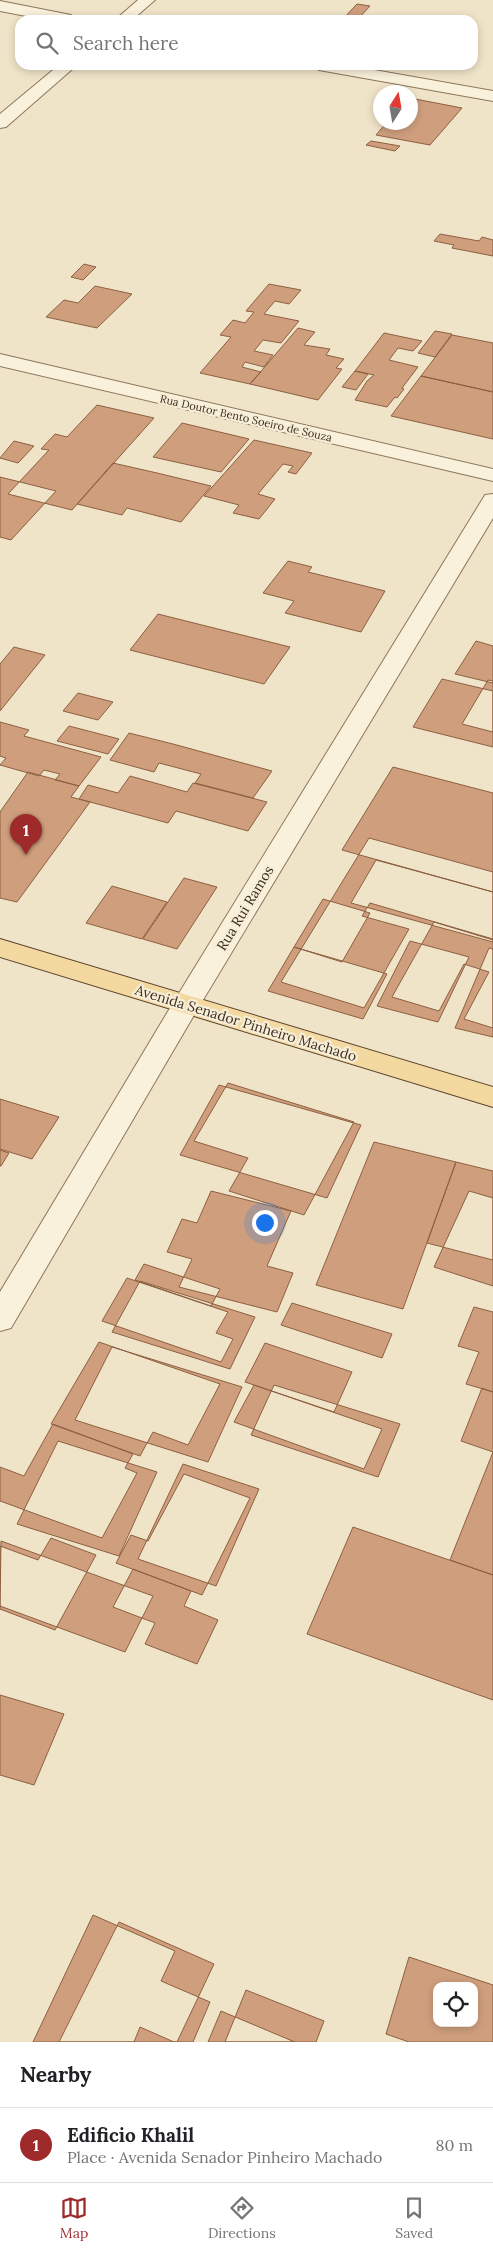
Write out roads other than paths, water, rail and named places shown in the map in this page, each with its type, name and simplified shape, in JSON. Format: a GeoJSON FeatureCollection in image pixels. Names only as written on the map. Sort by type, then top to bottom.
{"type":"FeatureCollection","features":[{"type":"Feature","properties":{"kind":"main road","name":"Avenida Senador Pinheiro Machado"},"geometry":{"type":"LineString","coordinates":[[0,948],[493,1097]]}},
{"type":"Feature","properties":{"kind":"street"},"geometry":{"type":"LineString","coordinates":[[129,15],[147,0]]}},
{"type":"Feature","properties":{"kind":"street"},"geometry":{"type":"LineString","coordinates":[[0,6],[46,15]]}},
{"type":"Feature","properties":{"kind":"street"},"geometry":{"type":"LineString","coordinates":[[0,122],[63,70]]}},
{"type":"Feature","properties":{"kind":"street"},"geometry":{"type":"LineString","coordinates":[[347,70],[493,96]]}},
{"type":"Feature","properties":{"kind":"street","name":"Rua Doutor Bento Soeiro de Souza"},"geometry":{"type":"LineString","coordinates":[[0,360],[493,475]]}},
{"type":"Feature","properties":{"kind":"street","name":"Rua Rui Ramos"},"geometry":{"type":"LineString","coordinates":[[0,1319],[186,1005],[493,500]]}},
{"type":"Feature","properties":{"kind":"place","name":"Edificio Khalil"},"geometry":{"type":"Point","coordinates":[26,855]}}]}
